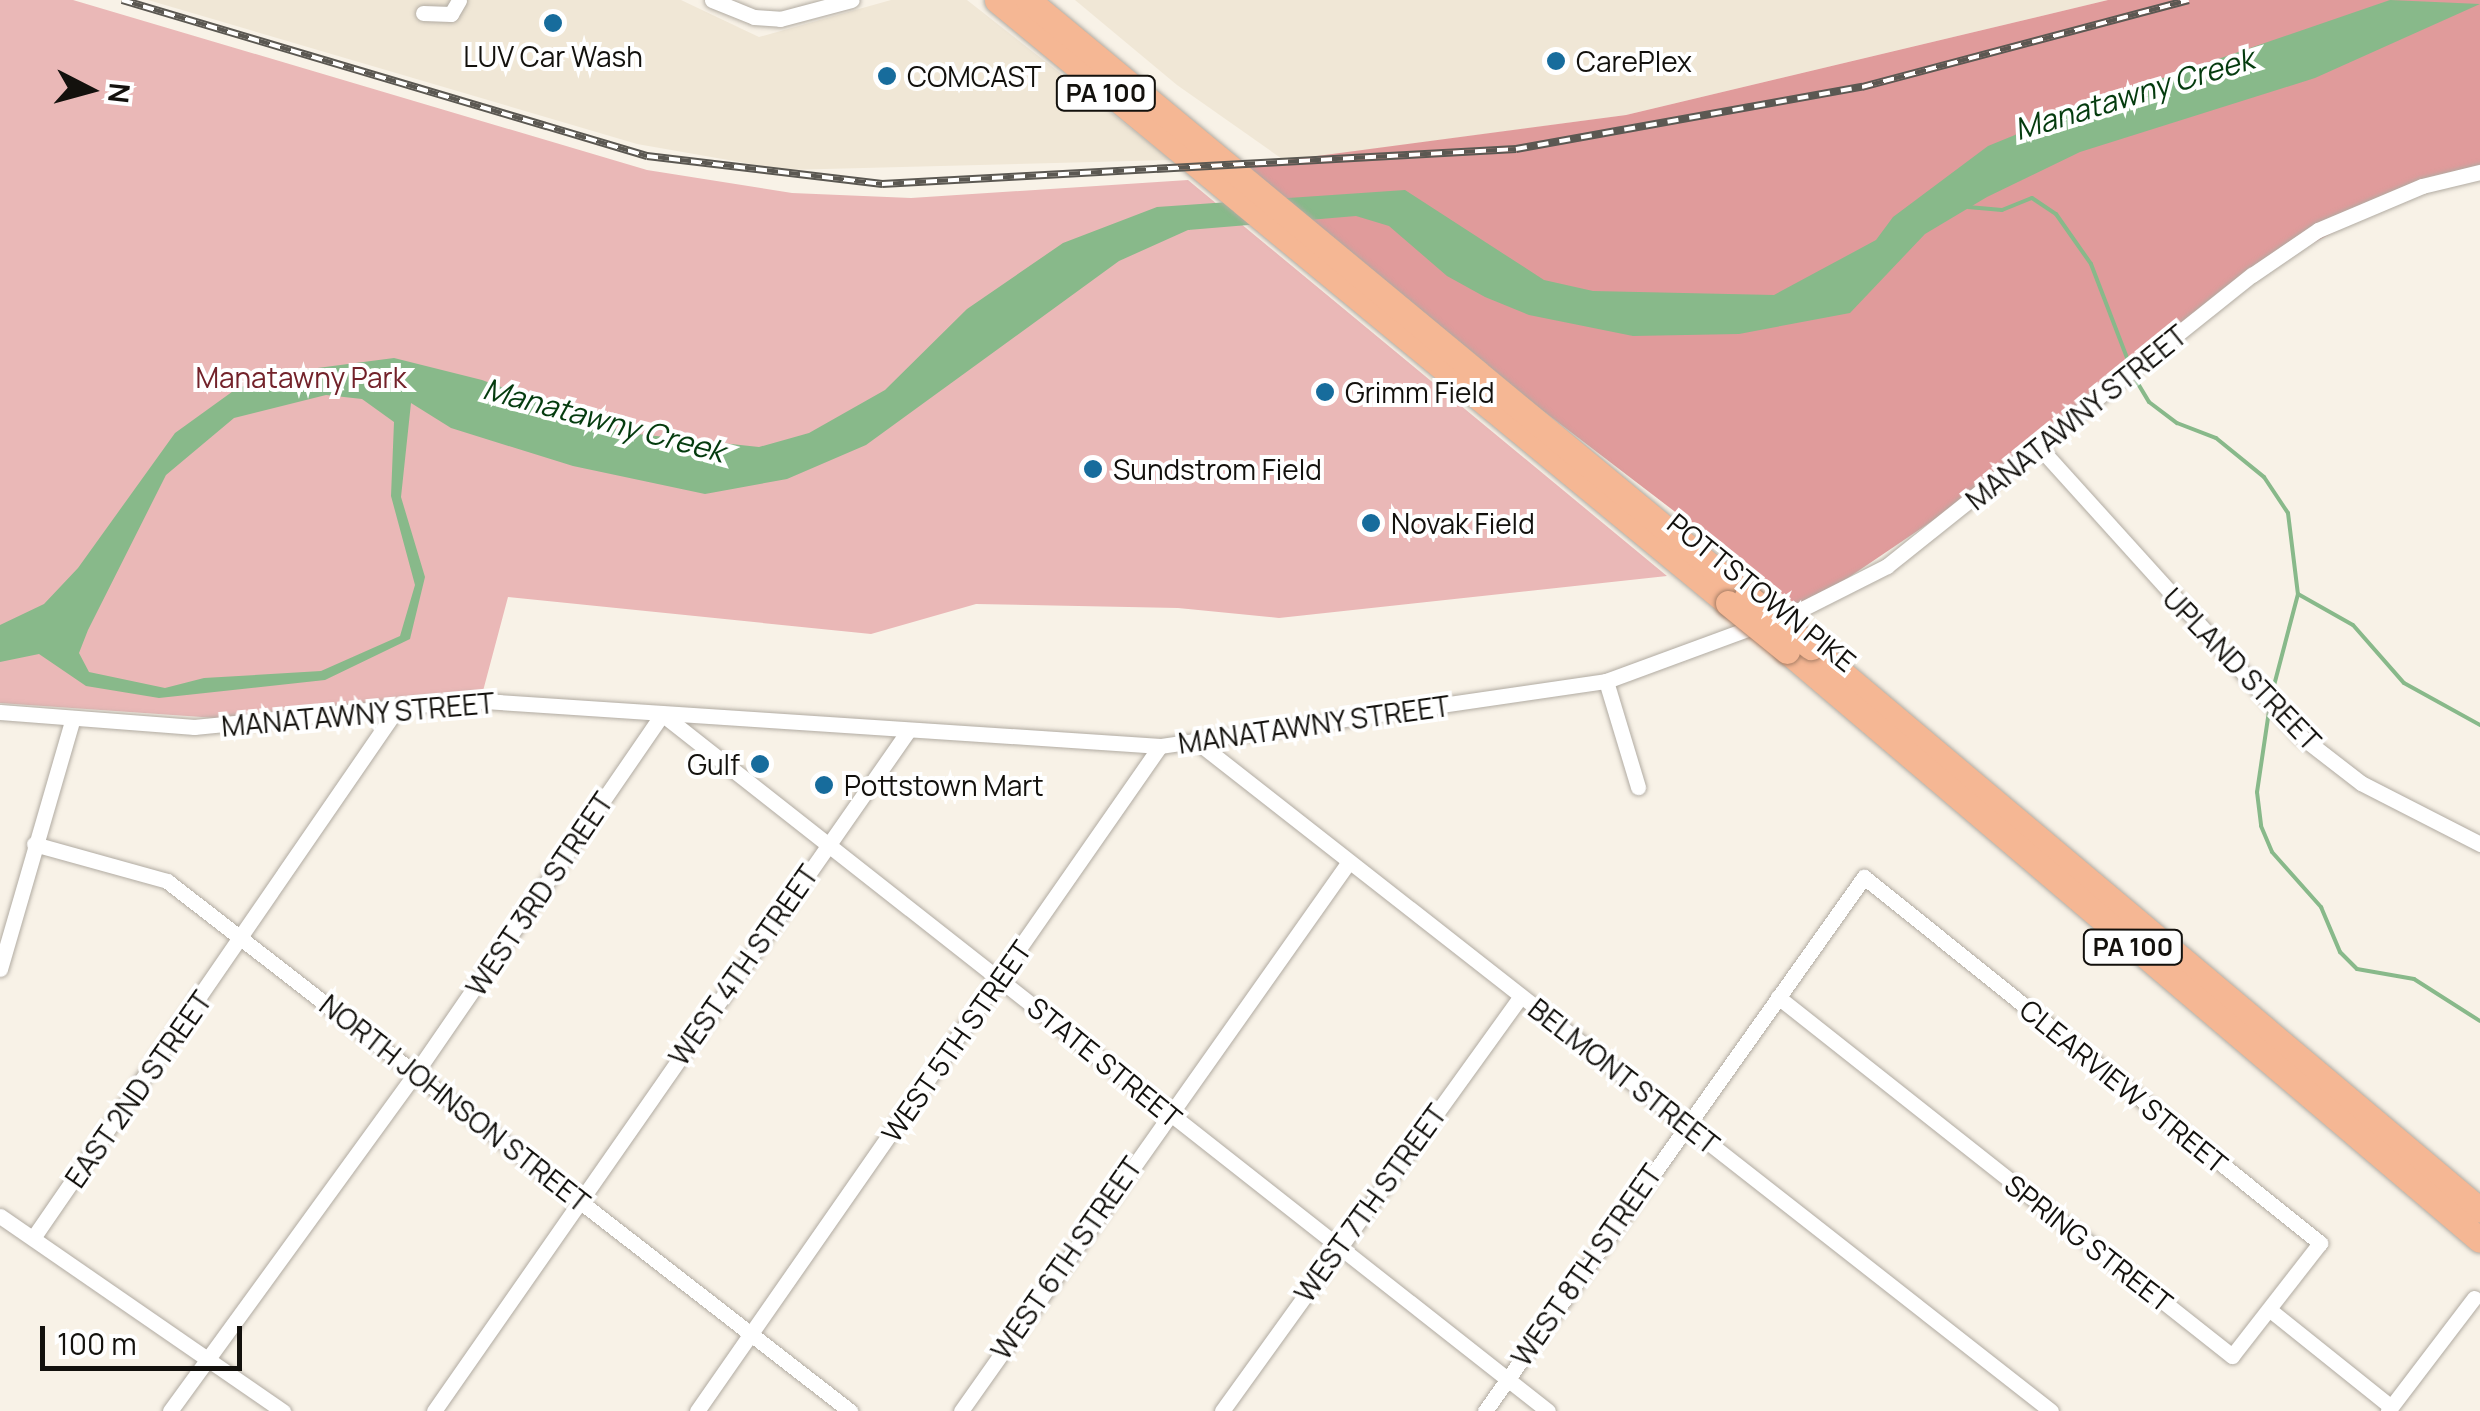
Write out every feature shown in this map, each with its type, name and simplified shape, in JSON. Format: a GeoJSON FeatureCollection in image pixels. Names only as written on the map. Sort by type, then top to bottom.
{"type":"FeatureCollection","features":[{"type":"Feature","properties":{"kind":"highway","name":"POTTSTOWN PIKE"},"geometry":{"type":"LineString","coordinates":[[997,0],[1215,186],[1799,649],[2480,1210]]}},
{"type":"Feature","properties":{"kind":"highway","name":"POTTSTOWN PIKE"},"geometry":{"type":"LineString","coordinates":[[1028,0],[1246,185],[1436,336],[1737,600]]}},
{"type":"Feature","properties":{"kind":"highway"},"geometry":{"type":"LineString","coordinates":[[1055,0],[1082,45]]}},
{"type":"Feature","properties":{"kind":"highway","name":"POTTSTOWN PIKE"},"geometry":{"type":"LineString","coordinates":[[1799,649],[2480,1240]]}},
{"type":"Feature","properties":{"kind":"street"},"geometry":{"type":"LineString","coordinates":[[423,13],[451,14],[459,0]]}},
{"type":"Feature","properties":{"kind":"street"},"geometry":{"type":"LineString","coordinates":[[712,0],[754,18],[780,19],[852,0]]}},
{"type":"Feature","properties":{"kind":"street","name":"MANATAWNY STREET"},"geometry":{"type":"LineString","coordinates":[[0,712],[229,726],[468,700],[1160,746],[1606,681],[1802,609],[1887,566],[2318,230],[2422,186],[2480,172]]}},
{"type":"Feature","properties":{"kind":"street","name":"UPLAND STREET"},"geometry":{"type":"LineString","coordinates":[[2040,448],[2299,736],[2361,783],[2480,844]]}},
{"type":"Feature","properties":{"kind":"street"},"geometry":{"type":"LineString","coordinates":[[1606,681],[1638,788]]}},
{"type":"Feature","properties":{"kind":"street","name":"EAST 2ND STREET"},"geometry":{"type":"LineString","coordinates":[[33,1238],[242,940],[399,706]]}},
{"type":"Feature","properties":{"kind":"street","name":"STATE STREET"},"geometry":{"type":"LineString","coordinates":[[662,714],[1548,1411]]}},
{"type":"Feature","properties":{"kind":"street","name":"WEST 3RD STREET"},"geometry":{"type":"LineString","coordinates":[[170,1411],[415,1074],[662,714]]}},
{"type":"Feature","properties":{"kind":"street"},"geometry":{"type":"LineString","coordinates":[[0,969],[73,718]]}},
{"type":"Feature","properties":{"kind":"street","name":"WEST 4TH STREET"},"geometry":{"type":"LineString","coordinates":[[434,1411],[908,731]]}},
{"type":"Feature","properties":{"kind":"street","name":"BELMONT STREET"},"geometry":{"type":"LineString","coordinates":[[1196,741],[1348,864],[2051,1411]]}},
{"type":"Feature","properties":{"kind":"street","name":"WEST 5TH STREET"},"geometry":{"type":"LineString","coordinates":[[697,1411],[1160,746]]}},
{"type":"Feature","properties":{"kind":"street","name":"NORTH JOHNSON STREET"},"geometry":{"type":"LineString","coordinates":[[34,844],[167,881],[850,1411]]}},
{"type":"Feature","properties":{"kind":"street","name":"WEST 6TH STREET"},"geometry":{"type":"LineString","coordinates":[[960,1411],[1167,1112],[1348,864]]}},
{"type":"Feature","properties":{"kind":"street","name":"WEST 8TH STREET"},"geometry":{"type":"LineString","coordinates":[[1485,1411],[1685,1123],[1864,877]]}},
{"type":"Feature","properties":{"kind":"street","name":"CLEARVIEW STREET"},"geometry":{"type":"LineString","coordinates":[[1864,877],[2320,1243],[2270,1310]]}},
{"type":"Feature","properties":{"kind":"street","name":"WEST 7TH STREET"},"geometry":{"type":"LineString","coordinates":[[1222,1411],[1521,996]]}},
{"type":"Feature","properties":{"kind":"street","name":"SPRING STREET"},"geometry":{"type":"LineString","coordinates":[[1778,998],[2232,1356],[2270,1310]]}},
{"type":"Feature","properties":{"kind":"street"},"geometry":{"type":"LineString","coordinates":[[0,1216],[282,1411]]}},
{"type":"Feature","properties":{"kind":"street"},"geometry":{"type":"LineString","coordinates":[[2270,1310],[2389,1409],[2474,1298]]}},
{"type":"Feature","properties":{"kind":"shaded area"},"geometry":{"type":"Polygon","coordinates":[[[148,0],[681,0],[759,37],[891,0],[967,0],[1171,160],[786,170],[637,144],[148,0]]]}},
{"type":"Feature","properties":{"kind":"shaded area"},"geometry":{"type":"Polygon","coordinates":[[[1075,0],[2108,0],[1626,115],[1285,161],[1177,85],[1075,0]]]}},
{"type":"Feature","properties":{"kind":"shaded area"},"geometry":{"type":"Polygon","coordinates":[[[2108,0],[2480,0],[2480,172],[2422,186],[2252,275],[2040,448],[1802,609],[1226,168],[1626,115],[2108,0]]]}},
{"type":"Feature","properties":{"kind":"green space","name":"Manatawny Park"},"geometry":{"type":"Polygon","coordinates":[[[0,0],[73,0],[647,170],[792,193],[911,198],[1188,180],[1667,576],[1279,618],[1178,608],[976,604],[871,634],[508,597],[483,691],[216,718],[0,703],[0,0]]]}},
{"type":"Feature","properties":{"kind":"water","name":"Manatawny Creek"},"geometry":{"type":"Polygon","coordinates":[[[2390,0],[2480,4],[2315,78],[2080,152],[1987,197],[1925,234],[1850,313],[1739,334],[1633,336],[1529,315],[1485,297],[1447,276],[1389,226],[1356,216],[1188,230],[1119,261],[866,445],[787,479],[705,494],[573,466],[451,428],[411,403],[401,497],[425,577],[410,639],[325,680],[159,698],[86,686],[39,654],[0,662],[0,625],[44,604],[78,568],[175,433],[236,389],[279,373],[394,358],[482,380],[628,433],[759,447],[809,433],[885,390],[967,309],[1063,243],[1157,207],[1405,190],[1544,280],[1593,291],[1774,295],[1876,240],[1893,217],[1988,146],[2116,94],[2390,0]],[[326,395],[234,418],[166,475],[79,653],[89,672],[165,688],[204,678],[321,671],[400,636],[415,585],[391,496],[394,422],[362,399],[326,395]]]}},
{"type":"Feature","properties":{"kind":"waterway"},"geometry":{"type":"LineString","coordinates":[[1968,207],[2002,210],[2032,198],[2056,214],[2091,264],[2131,368]]}},
{"type":"Feature","properties":{"kind":"waterway"},"geometry":{"type":"LineString","coordinates":[[2134,377],[2149,402],[2177,423],[2216,438],[2264,477],[2288,513],[2298,594],[2271,697]]}},
{"type":"Feature","properties":{"kind":"waterway"},"geometry":{"type":"LineString","coordinates":[[2298,594],[2353,625],[2404,683],[2480,725]]}},
{"type":"Feature","properties":{"kind":"waterway"},"geometry":{"type":"LineString","coordinates":[[2269,711],[2257,792],[2261,826],[2272,852],[2321,907],[2340,952],[2357,969],[2414,979],[2480,1021]]}},
{"type":"Feature","properties":{"kind":"railway"},"geometry":{"type":"LineString","coordinates":[[122,0],[647,156],[882,184],[1516,149],[1862,87],[2189,0]]}},
{"type":"Feature","properties":{"kind":"place","name":"LUV Car Wash"},"geometry":{"type":"Point","coordinates":[553,23]}},
{"type":"Feature","properties":{"kind":"place","name":"CarePlex"},"geometry":{"type":"Point","coordinates":[1556,61]}},
{"type":"Feature","properties":{"kind":"place","name":"COMCAST"},"geometry":{"type":"Point","coordinates":[887,76]}},
{"type":"Feature","properties":{"kind":"place","name":"Grimm Field"},"geometry":{"type":"Point","coordinates":[1325,392]}},
{"type":"Feature","properties":{"kind":"place","name":"Sundstrom Field"},"geometry":{"type":"Point","coordinates":[1093,469]}},
{"type":"Feature","properties":{"kind":"place","name":"Novak Field"},"geometry":{"type":"Point","coordinates":[1371,523]}},
{"type":"Feature","properties":{"kind":"place","name":"Gulf"},"geometry":{"type":"Point","coordinates":[760,764]}},
{"type":"Feature","properties":{"kind":"place","name":"Pottstown Mart"},"geometry":{"type":"Point","coordinates":[824,785]}}]}
